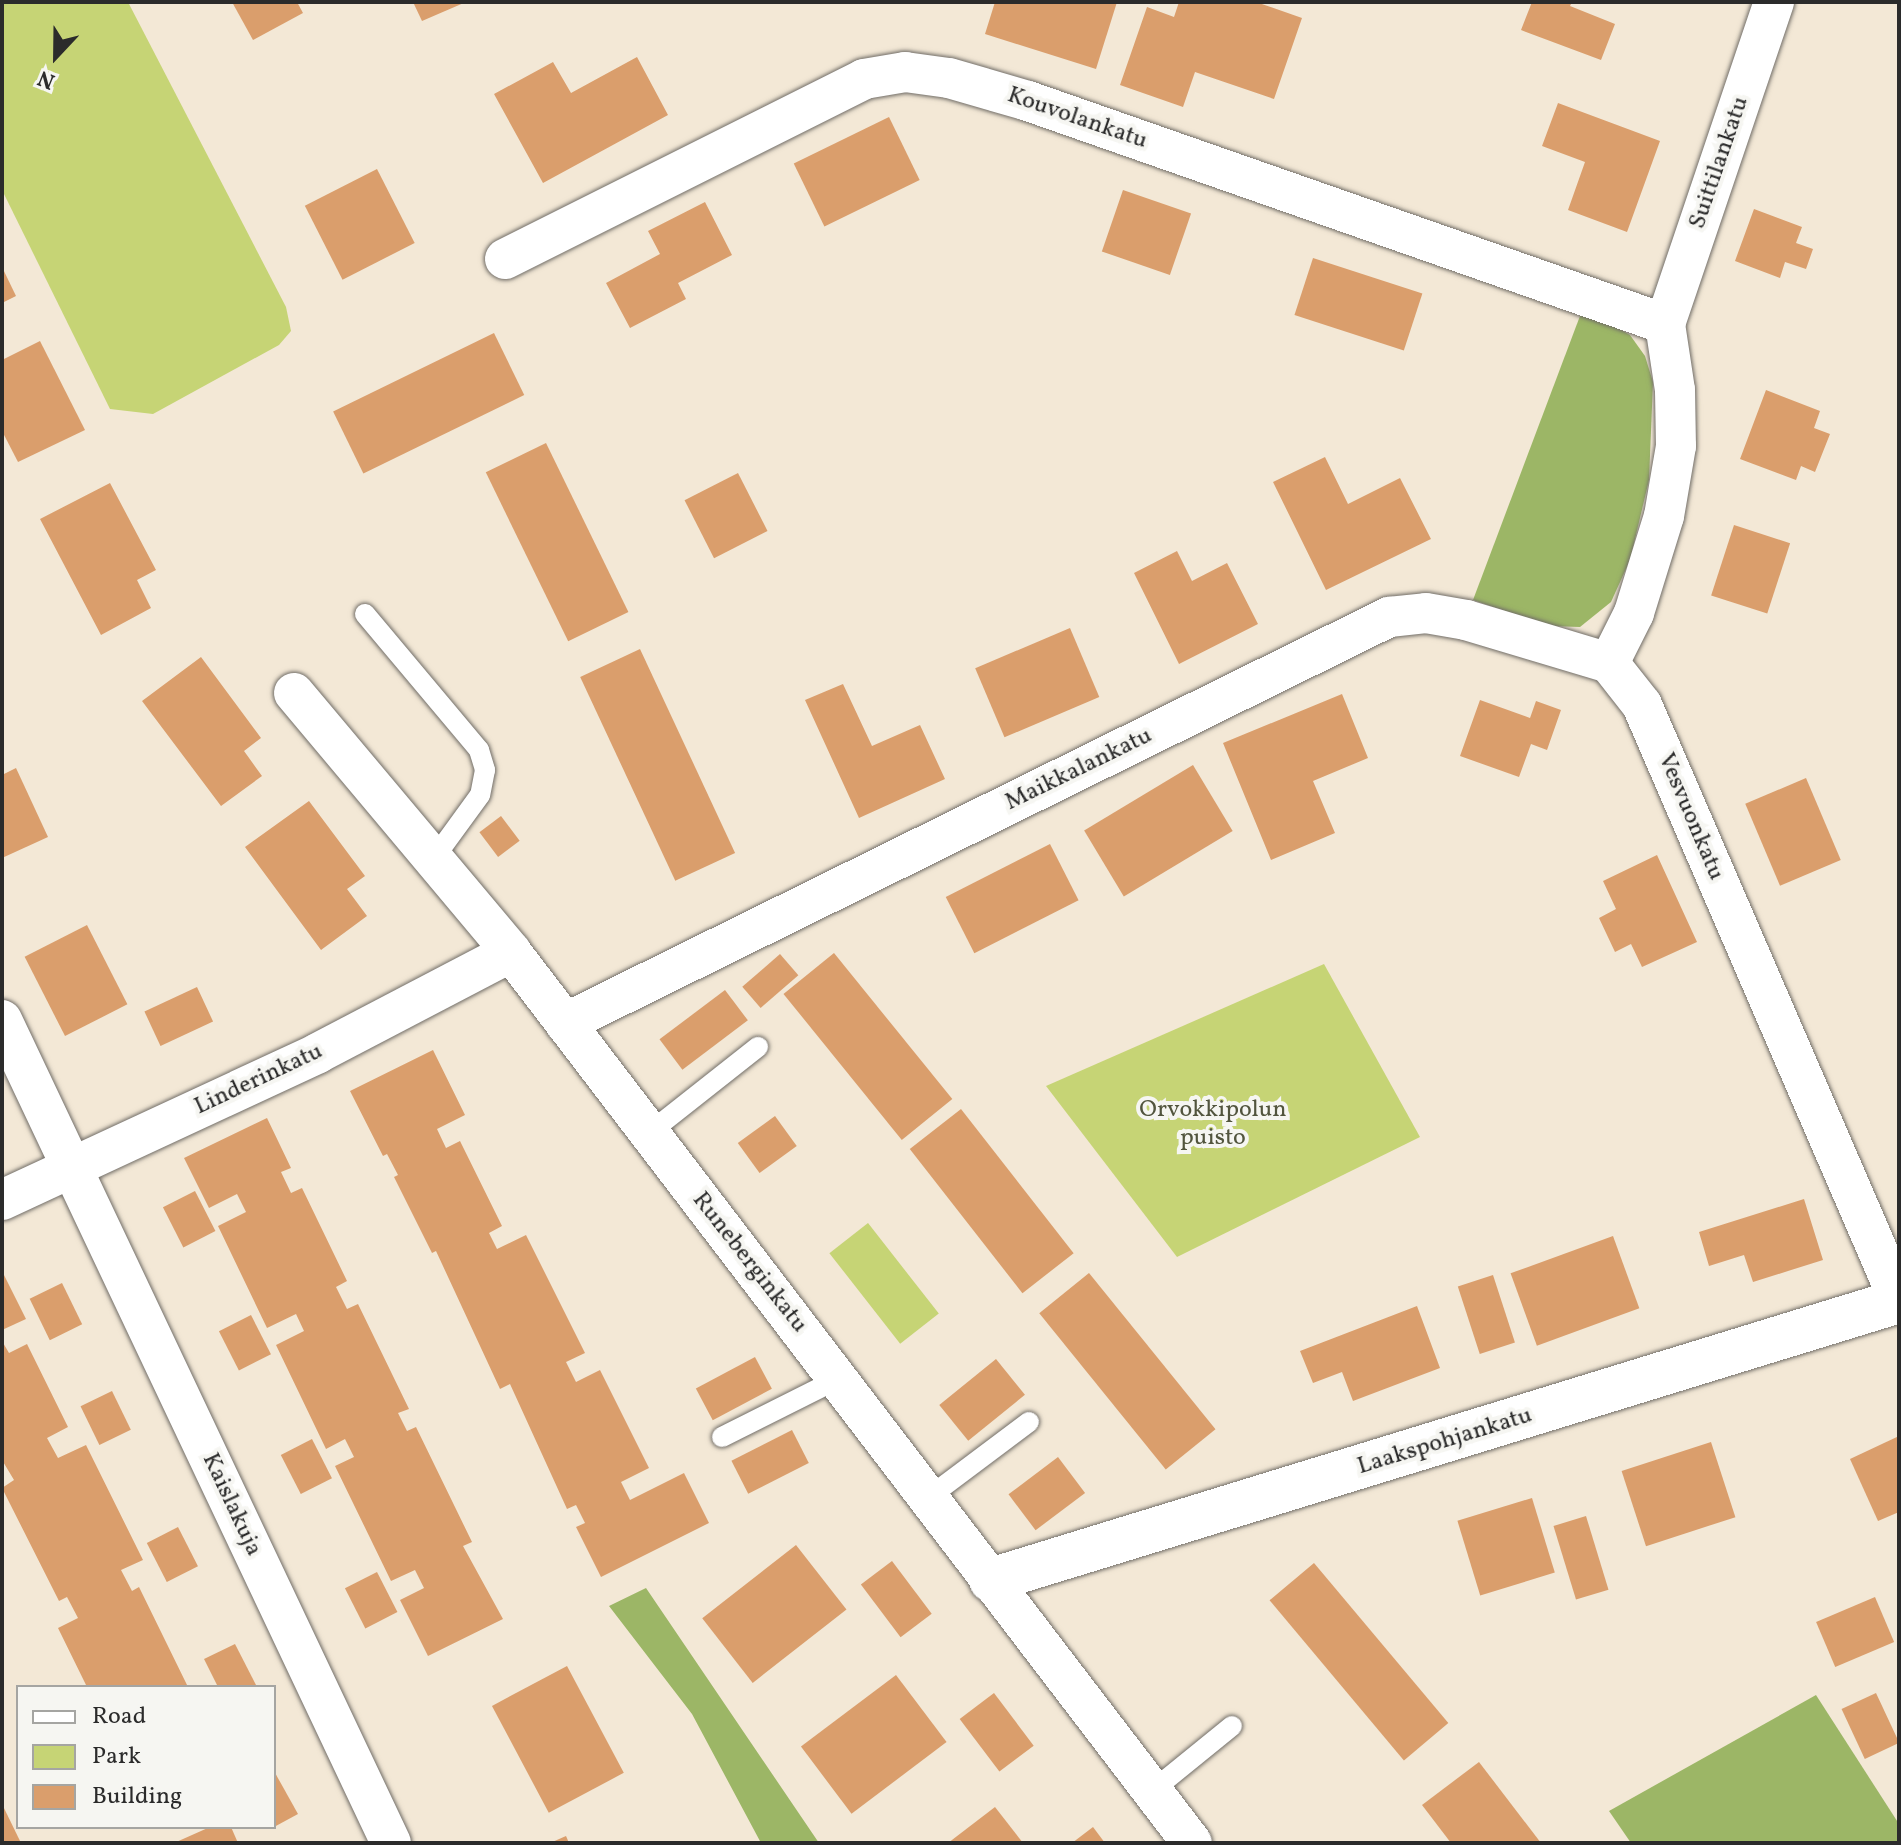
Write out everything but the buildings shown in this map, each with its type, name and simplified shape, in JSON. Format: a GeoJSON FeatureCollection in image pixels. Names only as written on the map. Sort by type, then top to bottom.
{"type":"FeatureCollection","features":[{"type":"Feature","properties":{"kind":"street","name":"Suittilankatu"},"geometry":{"type":"LineString","coordinates":[[1665,324],[1774,2]]}},
{"type":"Feature","properties":{"kind":"street","name":"Kouvolankatu"},"geometry":{"type":"LineString","coordinates":[[505,259],[864,79],[905,72],[949,78],[1028,101],[1665,324]]}},
{"type":"Feature","properties":{"kind":"street"},"geometry":{"type":"LineString","coordinates":[[1609,663],[1634,613],[1664,516],[1673,460],[1675,390],[1665,324]]}},
{"type":"Feature","properties":{"kind":"street","name":"Maikkalankatu"},"geometry":{"type":"LineString","coordinates":[[565,1023],[1389,617],[1426,613],[1466,620],[1609,663]]}},
{"type":"Feature","properties":{"kind":"street","name":"Vesvuonkatu"},"geometry":{"type":"LineString","coordinates":[[1609,663],[1642,705],[1899,1301]]}},
{"type":"Feature","properties":{"kind":"street","name":"Runeberginkatu"},"geometry":{"type":"LineString","coordinates":[[294,693],[511,952],[1192,1843]]}},
{"type":"Feature","properties":{"kind":"street","name":"Linderinkatu"},"geometry":{"type":"LineString","coordinates":[[2,1200],[318,1053],[511,952]]}},
{"type":"Feature","properties":{"kind":"street","name":"Kaislakuja"},"geometry":{"type":"LineString","coordinates":[[2,1020],[391,1843]]}},
{"type":"Feature","properties":{"kind":"street","name":"Laakspohjankatu"},"geometry":{"type":"LineString","coordinates":[[991,1580],[1899,1301]]}},
{"type":"Feature","properties":{"kind":"lane"},"geometry":{"type":"LineString","coordinates":[[365,614],[479,750],[485,770],[480,795],[434,858]]}},
{"type":"Feature","properties":{"kind":"lane"},"geometry":{"type":"LineString","coordinates":[[649,1133],[758,1047]]}},
{"type":"Feature","properties":{"kind":"lane"},"geometry":{"type":"LineString","coordinates":[[722,1437],[838,1379]]}},
{"type":"Feature","properties":{"kind":"lane"},"geometry":{"type":"LineString","coordinates":[[929,1497],[1029,1422]]}},
{"type":"Feature","properties":{"kind":"lane"},"geometry":{"type":"LineString","coordinates":[[1152,1791],[1232,1726]]}},
{"type":"Feature","properties":{"kind":"green space"},"geometry":{"type":"Polygon","coordinates":[[[2,2],[128,2],[286,307],[291,331],[279,345],[153,414],[110,409],[2,190],[2,2]]]}},
{"type":"Feature","properties":{"kind":"green space"},"geometry":{"type":"Polygon","coordinates":[[[1583,308],[1630,335],[1645,356],[1653,382],[1649,480],[1630,560],[1611,602],[1580,627],[1549,626],[1473,600],[1583,308]]]}},
{"type":"Feature","properties":{"kind":"green space","name":"Orvokkipolun puisto"},"geometry":{"type":"Polygon","coordinates":[[[1324,964],[1420,1137],[1177,1257],[1046,1086],[1324,964]]]}},
{"type":"Feature","properties":{"kind":"green space"},"geometry":{"type":"Polygon","coordinates":[[[868,1223],[939,1314],[900,1344],[829,1253],[868,1223]]]}},
{"type":"Feature","properties":{"kind":"green space"},"geometry":{"type":"Polygon","coordinates":[[[646,1588],[819,1843],[761,1843],[692,1714],[609,1606],[646,1588]]]}},
{"type":"Feature","properties":{"kind":"green space"},"geometry":{"type":"Polygon","coordinates":[[[1816,1695],[1899,1824],[1899,1843],[1631,1843],[1609,1811],[1816,1695]]]}}]}
